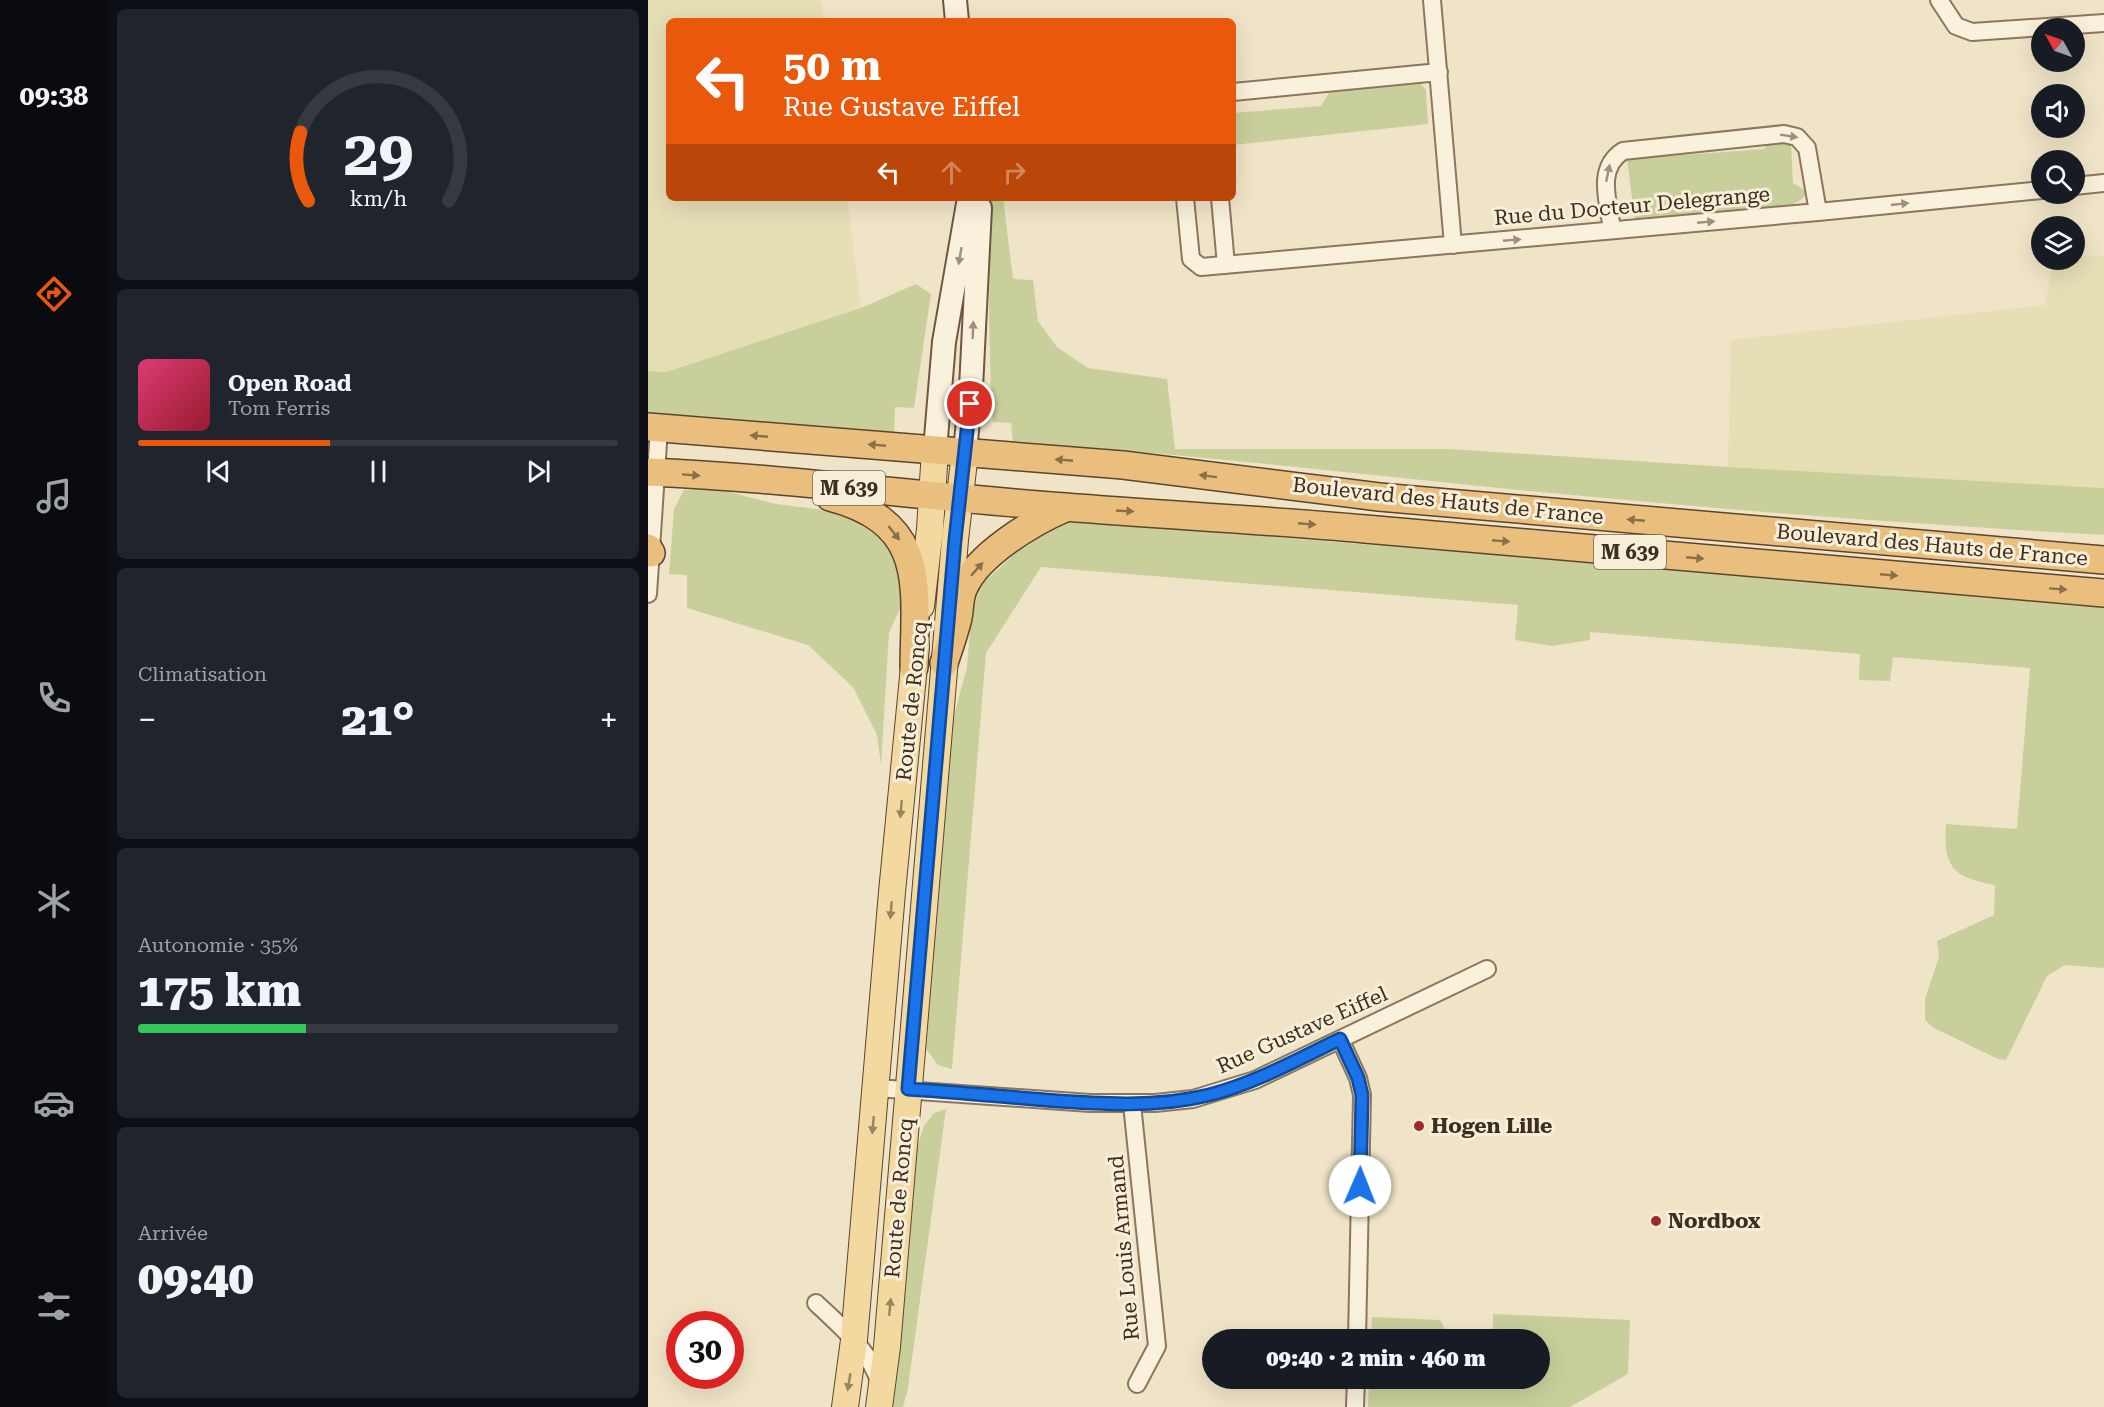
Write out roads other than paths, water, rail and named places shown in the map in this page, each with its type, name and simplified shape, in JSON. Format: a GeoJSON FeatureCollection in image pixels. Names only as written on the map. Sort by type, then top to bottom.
{"type":"FeatureCollection","features":[{"type":"Feature","properties":{"kind":"highway","name":"Boulevard des Hauts de France"},"geometry":{"type":"LineString","coordinates":[[653,427],[1123,465],[1379,497],[2104,560]]}},
{"type":"Feature","properties":{"kind":"highway","name":"Boulevard des Hauts de France"},"geometry":{"type":"LineString","coordinates":[[652,472],[946,490],[1067,508],[1353,528],[2104,593]]}},
{"type":"Feature","properties":{"kind":"highway"},"geometry":{"type":"LineString","coordinates":[[765,479],[860,506],[878,516],[894,531],[904,547],[914,579],[914,667]]}},
{"type":"Feature","properties":{"kind":"highway"},"geometry":{"type":"LineString","coordinates":[[944,663],[956,624],[961,594],[974,572],[1025,528],[1067,508]]}},
{"type":"Feature","properties":{"kind":"main road"},"geometry":{"type":"LineString","coordinates":[[955,0],[957,18]]}},
{"type":"Feature","properties":{"kind":"main road"},"geometry":{"type":"LineString","coordinates":[[970,0],[972,18]]}},
{"type":"Feature","properties":{"kind":"main road","name":"Route de Roncq"},"geometry":{"type":"LineString","coordinates":[[880,1399],[944,663],[946,490],[935,450],[944,342],[968,201]]}},
{"type":"Feature","properties":{"kind":"main road","name":"Route de Roncq"},"geometry":{"type":"LineString","coordinates":[[845,1407],[854,1340],[914,667],[946,490],[965,452],[972,388],[981,201]]}},
{"type":"Feature","properties":{"kind":"street"},"geometry":{"type":"LineString","coordinates":[[1432,0],[1453,245]]}},
{"type":"Feature","properties":{"kind":"street"},"geometry":{"type":"LineString","coordinates":[[1939,0],[1956,26],[1972,32],[2104,23]]}},
{"type":"Feature","properties":{"kind":"street"},"geometry":{"type":"LineString","coordinates":[[1236,92],[1439,72]]}},
{"type":"Feature","properties":{"kind":"street"},"geometry":{"type":"LineString","coordinates":[[1612,230],[1606,172],[1612,160],[1623,151],[1773,135],[1785,134],[1797,137],[1807,148],[1818,212]]}},
{"type":"Feature","properties":{"kind":"street"},"geometry":{"type":"LineString","coordinates":[[2085,185],[2104,183]]}},
{"type":"Feature","properties":{"kind":"street","name":"Rue du Docteur Delegrange"},"geometry":{"type":"LineString","coordinates":[[1185,201],[1191,259],[1201,267],[2031,191]]}},
{"type":"Feature","properties":{"kind":"street"},"geometry":{"type":"LineString","coordinates":[[1220,201],[1227,265]]}},
{"type":"Feature","properties":{"kind":"street"},"geometry":{"type":"LineString","coordinates":[[648,594],[653,427]]}},
{"type":"Feature","properties":{"kind":"street","name":"Rue Gustave Eiffel"},"geometry":{"type":"LineString","coordinates":[[876,1088],[1090,1103],[1132,1104],[1193,1099],[1256,1080],[1486,969]]}},
{"type":"Feature","properties":{"kind":"street"},"geometry":{"type":"LineString","coordinates":[[1340,1039],[1358,1078],[1362,1095],[1357,1329]]}},
{"type":"Feature","properties":{"kind":"street","name":"Rue Louis Armand"},"geometry":{"type":"LineString","coordinates":[[1132,1104],[1157,1346],[1137,1384]]}},
{"type":"Feature","properties":{"kind":"street"},"geometry":{"type":"LineString","coordinates":[[816,1303],[854,1340],[873,1367],[880,1399]]}},
{"type":"Feature","properties":{"kind":"street"},"geometry":{"type":"LineString","coordinates":[[1355,1407],[1356,1389]]}},
{"type":"Feature","properties":{"kind":"place","name":"Hogen Lille"},"geometry":{"type":"Point","coordinates":[1419,1126]}},
{"type":"Feature","properties":{"kind":"place","name":"Nordbox"},"geometry":{"type":"Point","coordinates":[1656,1221]}}]}
